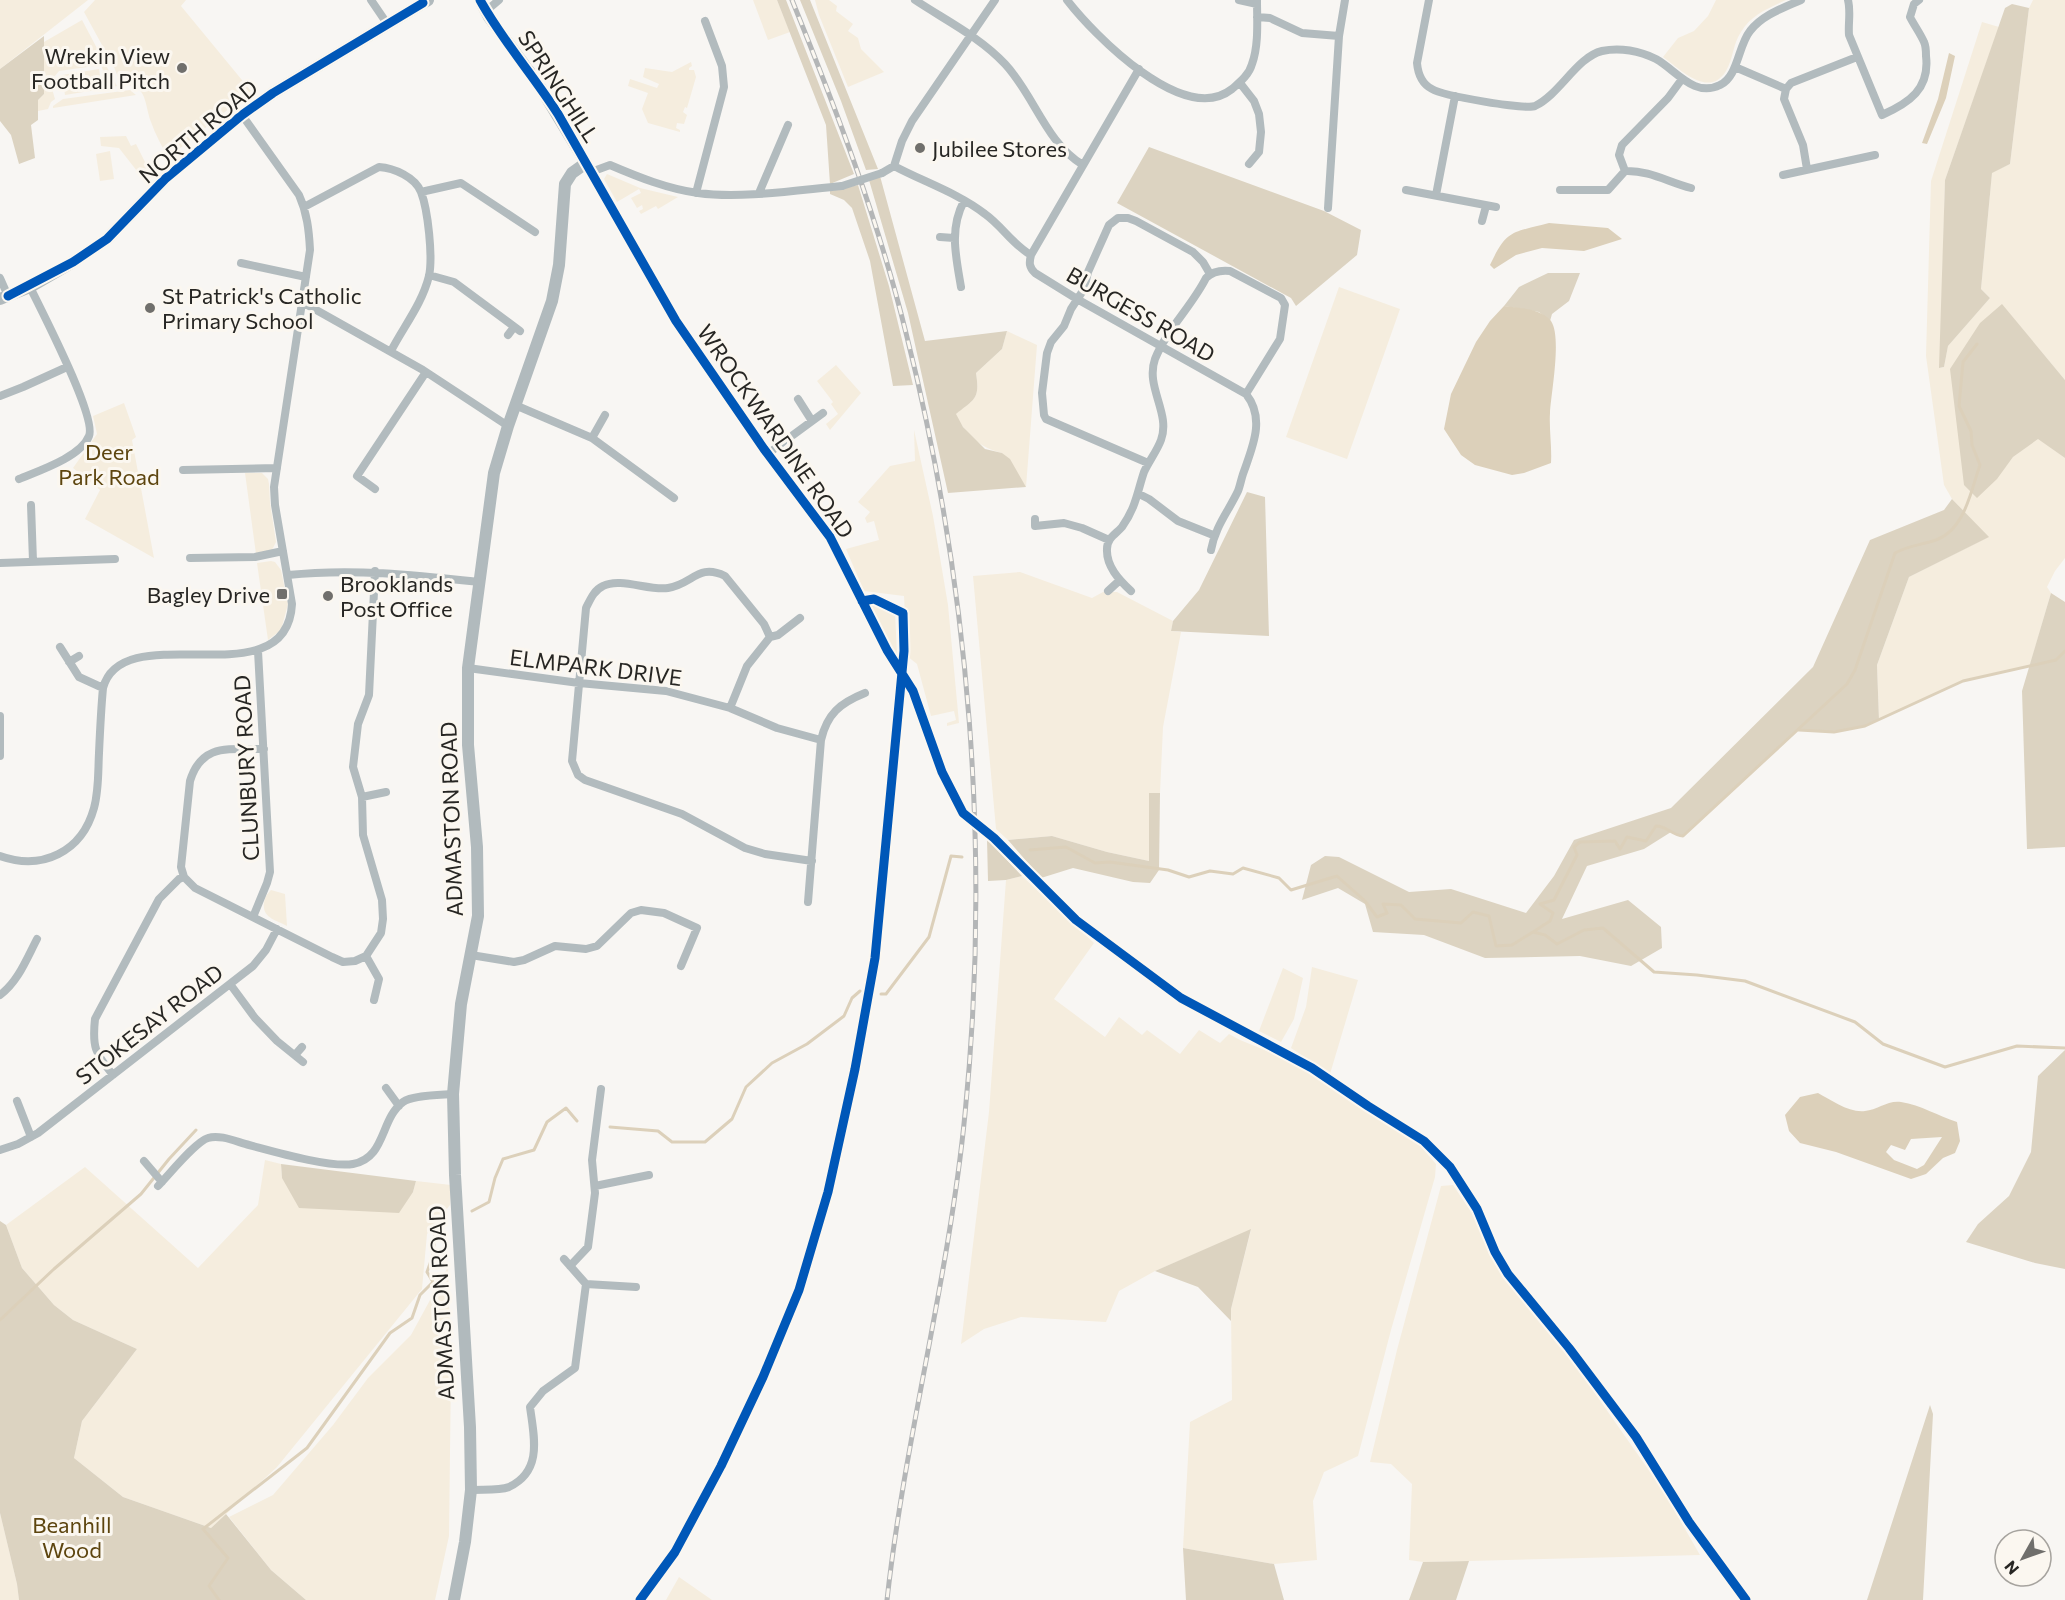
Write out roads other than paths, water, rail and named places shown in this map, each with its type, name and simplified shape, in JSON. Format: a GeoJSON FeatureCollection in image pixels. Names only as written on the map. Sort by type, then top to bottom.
{"type":"FeatureCollection","features":[{"type":"Feature","properties":{"kind":"street"},"geometry":{"type":"LineString","coordinates":[[371,0],[388,25]]}},
{"type":"Feature","properties":{"kind":"street","name":"NORTH ROAD"},"geometry":{"type":"LineString","coordinates":[[4,298],[74,262],[107,239],[165,179],[242,115],[273,93],[428,0]]}},
{"type":"Feature","properties":{"kind":"street"},"geometry":{"type":"LineString","coordinates":[[483,6],[499,0]]}},
{"type":"Feature","properties":{"kind":"street"},"geometry":{"type":"LineString","coordinates":[[915,0],[970,36],[1010,70],[1022,84],[1054,139],[1071,158],[1083,165]]}},
{"type":"Feature","properties":{"kind":"street"},"geometry":{"type":"LineString","coordinates":[[589,167],[610,165],[642,179],[696,193],[741,195],[842,186],[882,173],[894,166],[902,141],[912,121],[995,0]]}},
{"type":"Feature","properties":{"kind":"street"},"geometry":{"type":"LineString","coordinates":[[1067,0],[1102,40],[1139,69],[1179,94],[1191,98],[1216,97],[1227,93],[1240,83],[1252,66],[1257,2],[1239,0]]}},
{"type":"Feature","properties":{"kind":"street"},"geometry":{"type":"LineString","coordinates":[[1328,208],[1339,36],[1345,0]]}},
{"type":"Feature","properties":{"kind":"street"},"geometry":{"type":"LineString","coordinates":[[1429,0],[1417,63],[1418,73],[1424,82],[1433,90],[1455,96],[1530,108],[1546,99],[1589,57],[1603,51],[1638,52],[1657,60],[1697,88],[1721,85],[1735,68],[1740,47],[1756,25],[1762,19],[1801,0]]}},
{"type":"Feature","properties":{"kind":"street"},"geometry":{"type":"LineString","coordinates":[[1848,0],[1849,35],[1882,115],[1916,95],[1925,79],[1928,67],[1925,44],[1910,17],[1914,4],[1919,0]]}},
{"type":"Feature","properties":{"kind":"street","name":"SPRINGHILL"},"geometry":{"type":"LineString","coordinates":[[483,6],[537,82],[589,167]]}},
{"type":"Feature","properties":{"kind":"street"},"geometry":{"type":"LineString","coordinates":[[1257,17],[1270,18],[1302,33],[1339,36]]}},
{"type":"Feature","properties":{"kind":"street"},"geometry":{"type":"LineString","coordinates":[[696,193],[724,87],[722,66],[705,21]]}},
{"type":"Feature","properties":{"kind":"street"},"geometry":{"type":"LineString","coordinates":[[1807,169],[1803,145],[1784,99],[1786,89],[1791,83],[1857,57]]}},
{"type":"Feature","properties":{"kind":"street"},"geometry":{"type":"LineString","coordinates":[[1735,68],[1786,89]]}},
{"type":"Feature","properties":{"kind":"street"},"geometry":{"type":"LineString","coordinates":[[894,166],[935,184],[985,213],[1031,255],[1139,69]]}},
{"type":"Feature","properties":{"kind":"street"},"geometry":{"type":"LineString","coordinates":[[1625,171],[1619,154],[1622,145],[1668,98],[1682,79]]}},
{"type":"Feature","properties":{"kind":"street"},"geometry":{"type":"LineString","coordinates":[[1240,83],[1254,101],[1259,114],[1261,132],[1259,152],[1249,164]]}},
{"type":"Feature","properties":{"kind":"street"},"geometry":{"type":"LineString","coordinates":[[1436,195],[1455,96]]}},
{"type":"Feature","properties":{"kind":"street"},"geometry":{"type":"LineString","coordinates":[[0,856],[10,860],[33,862],[49,860],[65,851],[77,840],[86,826],[94,809],[98,783],[103,688],[105,678],[114,670],[130,660],[155,656],[258,651],[280,638],[291,619],[292,604],[275,496],[277,468],[310,250],[309,229],[299,195],[242,115]]}},
{"type":"Feature","properties":{"kind":"street"},"geometry":{"type":"LineString","coordinates":[[759,193],[788,125]]}},
{"type":"Feature","properties":{"kind":"street"},"geometry":{"type":"LineString","coordinates":[[1783,175],[1875,155]]}},
{"type":"Feature","properties":{"kind":"street"},"geometry":{"type":"LineString","coordinates":[[304,207],[379,167],[404,175],[415,183],[421,192],[430,245],[429,275],[414,314],[391,351]]}},
{"type":"Feature","properties":{"kind":"street","name":"ADMASTON ROAD"},"geometry":{"type":"LineString","coordinates":[[454,1600],[465,1542],[471,1490],[470,1427],[455,1175],[453,1094],[461,1004],[478,916],[477,847],[468,745],[468,668],[494,472],[552,301],[559,265],[565,184],[572,173],[589,167]]}},
{"type":"Feature","properties":{"kind":"street","name":"WROCKWARDINE ROAD"},"geometry":{"type":"LineString","coordinates":[[589,167],[676,321],[768,454],[830,537],[887,650],[913,691],[942,772],[963,813],[994,838],[1076,920],[1181,998],[1312,1068],[1424,1141],[1450,1167],[1478,1209],[1495,1252],[1508,1274],[1569,1348],[1636,1437],[1689,1522],[1746,1600]]}},
{"type":"Feature","properties":{"kind":"street"},"geometry":{"type":"LineString","coordinates":[[1560,190],[1608,190],[1625,171],[1640,170],[1653,173],[1668,182],[1691,188]]}},
{"type":"Feature","properties":{"kind":"street"},"geometry":{"type":"LineString","coordinates":[[421,192],[461,183],[535,232]]}},
{"type":"Feature","properties":{"kind":"street"},"geometry":{"type":"LineString","coordinates":[[1406,190],[1496,207]]}},
{"type":"Feature","properties":{"kind":"street"},"geometry":{"type":"LineString","coordinates":[[961,287],[954,238],[958,213],[964,201]]}},
{"type":"Feature","properties":{"kind":"street"},"geometry":{"type":"LineString","coordinates":[[1482,221],[1486,206]]}},
{"type":"Feature","properties":{"kind":"street"},"geometry":{"type":"LineString","coordinates":[[1148,463],[1052,422],[1044,415],[1041,393],[1047,353],[1084,289],[1104,233],[1109,225],[1118,218],[1137,221],[1193,252],[1210,274]]}},
{"type":"Feature","properties":{"kind":"street"},"geometry":{"type":"LineString","coordinates":[[940,237],[954,238]]}},
{"type":"Feature","properties":{"kind":"street","name":"BURGESS ROAD"},"geometry":{"type":"LineString","coordinates":[[1031,255],[1031,268],[1035,273],[1246,394]]}},
{"type":"Feature","properties":{"kind":"street"},"geometry":{"type":"LineString","coordinates":[[241,263],[306,277]]}},
{"type":"Feature","properties":{"kind":"street"},"geometry":{"type":"LineString","coordinates":[[1131,591],[1110,566],[1107,549],[1109,540],[1125,522],[1139,494],[1148,463],[1163,437],[1163,420],[1152,380],[1155,360],[1161,347],[1210,274],[1221,270],[1230,271],[1281,298],[1285,305],[1280,339],[1246,394],[1255,412],[1256,435],[1252,455],[1239,490],[1214,535],[1211,550]]}},
{"type":"Feature","properties":{"kind":"street"},"geometry":{"type":"LineString","coordinates":[[429,275],[454,282],[517,329],[508,335]]}},
{"type":"Feature","properties":{"kind":"street"},"geometry":{"type":"LineString","coordinates":[[0,278],[4,298]]}},
{"type":"Feature","properties":{"kind":"street"},"geometry":{"type":"LineString","coordinates":[[19,479],[74,453],[89,436],[91,428],[67,367],[30,286]]}},
{"type":"Feature","properties":{"kind":"street"},"geometry":{"type":"LineString","coordinates":[[302,302],[426,372],[508,426]]}},
{"type":"Feature","properties":{"kind":"street"},"geometry":{"type":"LineString","coordinates":[[0,396],[67,367]]}},
{"type":"Feature","properties":{"kind":"street"},"geometry":{"type":"LineString","coordinates":[[375,489],[357,476],[426,372]]}},
{"type":"Feature","properties":{"kind":"street"},"geometry":{"type":"LineString","coordinates":[[798,399],[812,421]]}},
{"type":"Feature","properties":{"kind":"street"},"geometry":{"type":"LineString","coordinates":[[515,405],[592,438],[674,498]]}},
{"type":"Feature","properties":{"kind":"street"},"geometry":{"type":"LineString","coordinates":[[793,435],[823,413]]}},
{"type":"Feature","properties":{"kind":"street"},"geometry":{"type":"LineString","coordinates":[[592,438],[604,415]]}},
{"type":"Feature","properties":{"kind":"street"},"geometry":{"type":"LineString","coordinates":[[768,454],[783,442]]}},
{"type":"Feature","properties":{"kind":"street"},"geometry":{"type":"LineString","coordinates":[[183,470],[277,468]]}},
{"type":"Feature","properties":{"kind":"street"},"geometry":{"type":"LineString","coordinates":[[1139,494],[1178,521],[1214,535]]}},
{"type":"Feature","properties":{"kind":"street"},"geometry":{"type":"LineString","coordinates":[[31,505],[33,561]]}},
{"type":"Feature","properties":{"kind":"street"},"geometry":{"type":"LineString","coordinates":[[1035,519],[1035,526],[1064,523],[1109,540]]}},
{"type":"Feature","properties":{"kind":"street"},"geometry":{"type":"LineString","coordinates":[[190,558],[255,557],[283,550]]}},
{"type":"Feature","properties":{"kind":"street"},"geometry":{"type":"LineString","coordinates":[[0,563],[115,559]]}},
{"type":"Feature","properties":{"kind":"street"},"geometry":{"type":"LineString","coordinates":[[770,637],[764,624],[725,576],[716,572],[706,570],[669,588],[612,583],[601,586],[592,596],[586,608],[572,761],[578,775],[585,780],[682,814],[744,848],[765,854],[812,861]]}},
{"type":"Feature","properties":{"kind":"street"},"geometry":{"type":"LineString","coordinates":[[288,575],[326,571],[375,571],[479,582]]}},
{"type":"Feature","properties":{"kind":"street"},"geometry":{"type":"LineString","coordinates":[[264,749],[221,750],[210,753],[194,768],[190,781],[181,867],[184,877],[195,888],[343,962],[355,961],[366,956],[381,933],[382,900],[363,836],[362,797],[353,767],[358,724],[369,695],[375,571]]}},
{"type":"Feature","properties":{"kind":"street"},"geometry":{"type":"LineString","coordinates":[[1108,591],[1120,580]]}},
{"type":"Feature","properties":{"kind":"street"},"geometry":{"type":"LineString","coordinates":[[730,708],[747,666],[770,637],[778,635],[800,618]]}},
{"type":"Feature","properties":{"kind":"street"},"geometry":{"type":"LineString","coordinates":[[60,647],[79,677],[103,688]]}},
{"type":"Feature","properties":{"kind":"street","name":"CLUNBURY ROAD"},"geometry":{"type":"LineString","coordinates":[[253,917],[270,872],[258,651]]}},
{"type":"Feature","properties":{"kind":"street"},"geometry":{"type":"LineString","coordinates":[[69,662],[79,656]]}},
{"type":"Feature","properties":{"kind":"street","name":"ELMPARK DRIVE"},"geometry":{"type":"LineString","coordinates":[[468,668],[579,683],[666,691],[730,708],[777,729],[821,740]]}},
{"type":"Feature","properties":{"kind":"street"},"geometry":{"type":"LineString","coordinates":[[808,902],[821,740],[829,717],[851,699],[865,693]]}},
{"type":"Feature","properties":{"kind":"street"},"geometry":{"type":"LineString","coordinates":[[0,716],[0,756]]}},
{"type":"Feature","properties":{"kind":"street"},"geometry":{"type":"LineString","coordinates":[[362,797],[386,792]]}},
{"type":"Feature","properties":{"kind":"street"},"geometry":{"type":"LineString","coordinates":[[113,1075],[99,1058],[93,1039],[95,1019],[159,899],[179,879],[184,877]]}},
{"type":"Feature","properties":{"kind":"street"},"geometry":{"type":"LineString","coordinates":[[471,955],[514,962],[555,946],[586,949],[597,946],[631,913],[641,910],[664,913],[697,928],[681,966]]}},
{"type":"Feature","properties":{"kind":"street","name":"STOKESAY ROAD"},"geometry":{"type":"LineString","coordinates":[[0,1150],[32,1137],[253,966],[266,950],[277,929]]}},
{"type":"Feature","properties":{"kind":"street"},"geometry":{"type":"LineString","coordinates":[[0,995],[10,987],[37,939]]}},
{"type":"Feature","properties":{"kind":"street"},"geometry":{"type":"LineString","coordinates":[[366,956],[379,979],[374,1000]]}},
{"type":"Feature","properties":{"kind":"street"},"geometry":{"type":"LineString","coordinates":[[230,984],[276,1041],[299,1058],[302,1047]]}},
{"type":"Feature","properties":{"kind":"street"},"geometry":{"type":"LineString","coordinates":[[386,1088],[399,1106]]}},
{"type":"Feature","properties":{"kind":"street"},"geometry":{"type":"LineString","coordinates":[[601,1089],[592,1160],[596,1193],[588,1247],[567,1263],[586,1284],[636,1287]]}},
{"type":"Feature","properties":{"kind":"street"},"geometry":{"type":"LineString","coordinates":[[147,1165],[160,1182],[202,1142],[215,1137],[277,1153],[333,1163],[354,1164],[372,1154],[403,1102],[411,1098],[453,1094]]}},
{"type":"Feature","properties":{"kind":"street"},"geometry":{"type":"LineString","coordinates":[[17,1101],[32,1137]]}},
{"type":"Feature","properties":{"kind":"street"},"geometry":{"type":"LineString","coordinates":[[595,1186],[649,1175]]}},
{"type":"Feature","properties":{"kind":"street"},"geometry":{"type":"LineString","coordinates":[[471,1490],[508,1488],[527,1473],[536,1450],[530,1407],[543,1391],[575,1368],[586,1284]]}},
{"type":"Feature","properties":{"kind":"waterway"},"geometry":{"type":"LineString","coordinates":[[1533,932],[1550,921],[1553,913],[1540,904],[1554,900],[1577,855],[1574,847],[1580,842],[1615,841],[1620,849],[1627,837],[1646,841],[1656,826],[1683,836],[1847,684],[1855,670],[1895,553],[1946,535],[1954,528],[1966,508],[1980,465],[1972,445],[1971,431],[1959,406],[1963,362],[1977,344]]}},
{"type":"Feature","properties":{"kind":"waterway"},"geometry":{"type":"LineString","coordinates":[[1799,730],[1834,732],[1865,726],[1963,681],[2056,660],[2065,651]]}},
{"type":"Feature","properties":{"kind":"waterway"},"geometry":{"type":"LineString","coordinates":[[1030,850],[1066,847],[1095,863],[1110,862],[1168,870],[1189,877],[1210,871],[1233,874],[1243,868],[1279,878],[1291,890],[1337,876],[1365,901],[1377,917],[1387,913],[1383,904],[1401,905],[1415,919],[1461,923],[1473,912],[1489,916],[1496,946],[1512,945],[1533,932],[1545,935],[1557,944],[1584,930],[1603,928],[1654,972],[1745,981],[1855,1022],[1883,1044],[1945,1067],[2017,1046],[2065,1048]]}},
{"type":"Feature","properties":{"kind":"waterway"},"geometry":{"type":"LineString","coordinates":[[881,994],[886,994],[929,937],[951,856],[962,857]]}},
{"type":"Feature","properties":{"kind":"waterway"},"geometry":{"type":"LineString","coordinates":[[610,1127],[658,1131],[672,1142],[705,1142],[732,1119],[746,1087],[772,1063],[807,1044],[844,1016],[852,998],[860,991]]}},
{"type":"Feature","properties":{"kind":"waterway"},"geometry":{"type":"LineString","coordinates":[[472,1211],[489,1202],[503,1159],[534,1150],[547,1122],[566,1108],[577,1121]]}},
{"type":"Feature","properties":{"kind":"waterway"},"geometry":{"type":"LineString","coordinates":[[0,1320],[54,1269],[141,1194],[196,1130]]}},
{"type":"Feature","properties":{"kind":"waterway"},"geometry":{"type":"LineString","coordinates":[[219,1600],[209,1586],[228,1558],[203,1529],[307,1448],[390,1333],[412,1318],[420,1295],[433,1282],[427,1272],[433,1255],[435,1233],[442,1221]]}},
{"type":"Feature","properties":{"kind":"railway"},"geometry":{"type":"LineString","coordinates":[[792,0],[855,165],[883,248],[906,333],[928,429],[946,526],[960,623],[975,820],[976,918],[973,1016],[965,1114],[949,1236],[905,1478],[887,1600]]}},
{"type":"Feature","properties":{"kind":"place","name":"Wrekin View Football Pitch"},"geometry":{"type":"Point","coordinates":[182,68]}},
{"type":"Feature","properties":{"kind":"place","name":"Jubilee Stores"},"geometry":{"type":"Point","coordinates":[920,148]}},
{"type":"Feature","properties":{"kind":"place","name":"St Patrick's Catholic Primary School"},"geometry":{"type":"Point","coordinates":[150,308]}},
{"type":"Feature","properties":{"kind":"place","name":"Bagley Drive"},"geometry":{"type":"Point","coordinates":[282,594]}},
{"type":"Feature","properties":{"kind":"place","name":"Brooklands Post Office"},"geometry":{"type":"Point","coordinates":[328,596]}},
{"type":"Feature","properties":{"kind":"park label","name":"Deer Park Road"},"geometry":{"type":"Point","coordinates":[109,464]}},
{"type":"Feature","properties":{"kind":"park label","name":"Beanhill Wood"},"geometry":{"type":"Point","coordinates":[72,1536]}}]}
